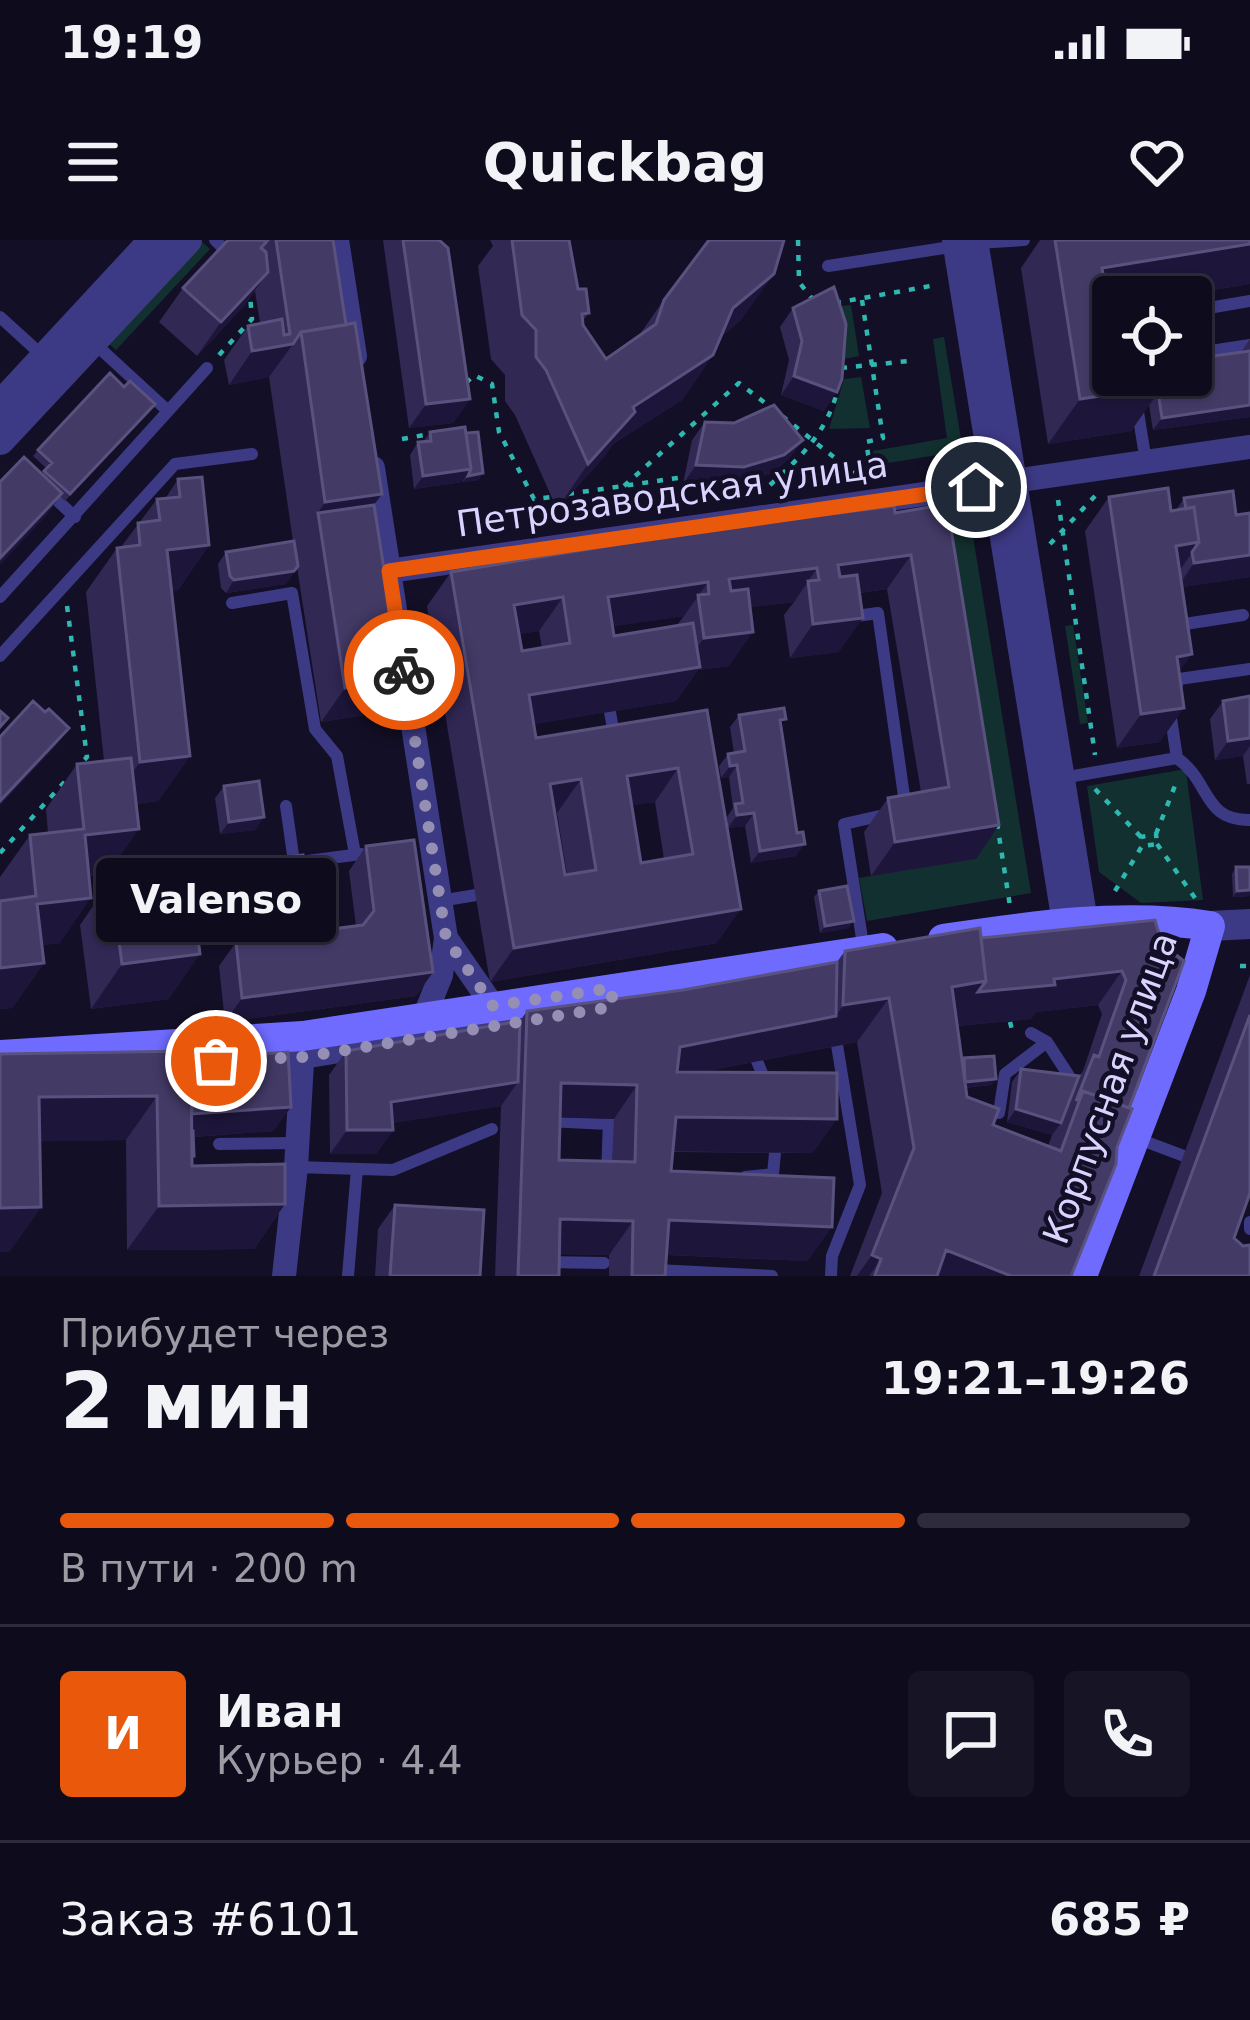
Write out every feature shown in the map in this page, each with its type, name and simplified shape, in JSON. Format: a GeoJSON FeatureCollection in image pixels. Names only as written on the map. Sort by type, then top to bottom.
{"type":"FeatureCollection","features":[{"type":"Feature","properties":{"kind":"main road"},"geometry":{"type":"LineString","coordinates":[[0,1055],[303,1046],[425,1015],[612,998],[657,973],[745,977],[820,965],[864,951],[1075,923],[1175,920],[1203,913]]}},
{"type":"Feature","properties":{"kind":"main road","name":"Корпусная улица"},"geometry":{"type":"LineString","coordinates":[[1082,1276],[1135,1137],[1137,1103],[1202,961],[1203,913]]}},
{"type":"Feature","properties":{"kind":"street"},"geometry":{"type":"LineString","coordinates":[[83,334],[154,240]]}},
{"type":"Feature","properties":{"kind":"street"},"geometry":{"type":"LineString","coordinates":[[0,440],[53,366],[187,240]]}},
{"type":"Feature","properties":{"kind":"street"},"geometry":{"type":"LineString","coordinates":[[338,240],[359,382]]}},
{"type":"Feature","properties":{"kind":"street"},"geometry":{"type":"LineString","coordinates":[[964,256],[1062,778],[1075,923]]}},
{"type":"Feature","properties":{"kind":"street"},"geometry":{"type":"LineString","coordinates":[[0,406],[53,366]]}},
{"type":"Feature","properties":{"kind":"street","name":"Петрозаводская улица"},"geometry":{"type":"LineString","coordinates":[[389,571],[584,550],[1250,447]]}},
{"type":"Feature","properties":{"kind":"street"},"geometry":{"type":"LineString","coordinates":[[370,453],[424,845],[446,938],[441,975],[425,1015]]}},
{"type":"Feature","properties":{"kind":"street"},"geometry":{"type":"LineString","coordinates":[[820,965],[918,961],[1047,943],[1149,939],[1203,913],[1250,924]]}},
{"type":"Feature","properties":{"kind":"street"},"geometry":{"type":"LineString","coordinates":[[446,938],[493,1006]]}},
{"type":"Feature","properties":{"kind":"street"},"geometry":{"type":"LineString","coordinates":[[0,1071],[303,1046],[745,977]]}},
{"type":"Feature","properties":{"kind":"street"},"geometry":{"type":"LineString","coordinates":[[284,1276],[303,1046]]}},
{"type":"Feature","properties":{"kind":"lane"},"geometry":{"type":"LineString","coordinates":[[215,240],[226,251]]}},
{"type":"Feature","properties":{"kind":"lane"},"geometry":{"type":"LineString","coordinates":[[828,266],[906,247],[964,256],[1024,240]]}},
{"type":"Feature","properties":{"kind":"lane"},"geometry":{"type":"LineString","coordinates":[[1212,307],[1250,301]]}},
{"type":"Feature","properties":{"kind":"lane"},"geometry":{"type":"LineString","coordinates":[[0,317],[53,366]]}},
{"type":"Feature","properties":{"kind":"lane"},"geometry":{"type":"LineString","coordinates":[[83,334],[167,412]]}},
{"type":"Feature","properties":{"kind":"lane"},"geometry":{"type":"LineString","coordinates":[[1212,351],[1250,345]]}},
{"type":"Feature","properties":{"kind":"lane"},"geometry":{"type":"LineString","coordinates":[[0,597],[207,368]]}},
{"type":"Feature","properties":{"kind":"lane"},"geometry":{"type":"LineString","coordinates":[[1135,396],[1146,462]]}},
{"type":"Feature","properties":{"kind":"lane"},"geometry":{"type":"LineString","coordinates":[[0,656],[175,464],[251,454]]}},
{"type":"Feature","properties":{"kind":"lane"},"geometry":{"type":"LineString","coordinates":[[41,485],[75,517]]}},
{"type":"Feature","properties":{"kind":"lane"},"geometry":{"type":"LineString","coordinates":[[232,603],[292,593],[315,729],[337,756],[356,854]]}},
{"type":"Feature","properties":{"kind":"lane"},"geometry":{"type":"LineString","coordinates":[[851,595],[856,616],[878,613],[906,809],[844,824],[864,951]]}},
{"type":"Feature","properties":{"kind":"lane"},"geometry":{"type":"LineString","coordinates":[[1174,644],[1170,619],[1244,615]]}},
{"type":"Feature","properties":{"kind":"lane"},"geometry":{"type":"LineString","coordinates":[[1176,661],[1179,679],[1169,707],[1177,758],[1196,773],[1218,813],[1250,820]]}},
{"type":"Feature","properties":{"kind":"lane"},"geometry":{"type":"LineString","coordinates":[[1179,679],[1250,669]]}},
{"type":"Feature","properties":{"kind":"lane"},"geometry":{"type":"LineString","coordinates":[[610,712],[618,755]]}},
{"type":"Feature","properties":{"kind":"lane"},"geometry":{"type":"LineString","coordinates":[[1062,778],[1177,758]]}},
{"type":"Feature","properties":{"kind":"lane"},"geometry":{"type":"LineString","coordinates":[[286,806],[294,862]]}},
{"type":"Feature","properties":{"kind":"lane"},"geometry":{"type":"LineString","coordinates":[[225,872],[373,852]]}},
{"type":"Feature","properties":{"kind":"lane"},"geometry":{"type":"LineString","coordinates":[[440,901],[476,895]]}},
{"type":"Feature","properties":{"kind":"lane"},"geometry":{"type":"LineString","coordinates":[[1031,1033],[1047,1042],[1071,1079],[1079,1082]]}},
{"type":"Feature","properties":{"kind":"lane"},"geometry":{"type":"LineString","coordinates":[[999,1113],[1005,1074],[1047,1042]]}},
{"type":"Feature","properties":{"kind":"lane"},"geometry":{"type":"LineString","coordinates":[[831,1276],[832,1256],[860,1186],[837,1046]]}},
{"type":"Feature","properties":{"kind":"lane"},"geometry":{"type":"LineString","coordinates":[[758,1061],[773,1084],[776,1107]]}},
{"type":"Feature","properties":{"kind":"lane"},"geometry":{"type":"LineString","coordinates":[[844,1084],[864,1081]]}},
{"type":"Feature","properties":{"kind":"lane"},"geometry":{"type":"LineString","coordinates":[[749,1084],[773,1084]]}},
{"type":"Feature","properties":{"kind":"lane"},"geometry":{"type":"LineString","coordinates":[[546,1144],[547,1121],[608,1121],[606,1192]]}},
{"type":"Feature","properties":{"kind":"lane"},"geometry":{"type":"LineString","coordinates":[[220,1144],[356,1169],[393,1170],[492,1129]]}},
{"type":"Feature","properties":{"kind":"lane"},"geometry":{"type":"LineString","coordinates":[[1135,1137],[1184,1156]]}},
{"type":"Feature","properties":{"kind":"lane"},"geometry":{"type":"LineString","coordinates":[[728,1179],[773,1174],[775,1153]]}},
{"type":"Feature","properties":{"kind":"lane"},"geometry":{"type":"LineString","coordinates":[[348,1276],[356,1169]]}},
{"type":"Feature","properties":{"kind":"lane"},"geometry":{"type":"LineString","coordinates":[[657,1254],[656,1273],[772,1276]]}},
{"type":"Feature","properties":{"kind":"lane"},"geometry":{"type":"LineString","coordinates":[[544,1264],[604,1265]]}},
{"type":"Feature","properties":{"kind":"path"},"geometry":{"type":"LineString","coordinates":[[798,240],[799,282],[822,306],[861,298],[964,256]]}},
{"type":"Feature","properties":{"kind":"path"},"geometry":{"type":"LineString","coordinates":[[207,368],[252,319],[249,287]]}},
{"type":"Feature","properties":{"kind":"path"},"geometry":{"type":"LineString","coordinates":[[861,298],[883,438],[866,442],[871,471]]}},
{"type":"Feature","properties":{"kind":"path"},"geometry":{"type":"LineString","coordinates":[[770,485],[814,442],[834,402],[839,356]]}},
{"type":"Feature","properties":{"kind":"path"},"geometry":{"type":"LineString","coordinates":[[841,368],[909,361]]}},
{"type":"Feature","properties":{"kind":"path"},"geometry":{"type":"LineString","coordinates":[[459,390],[474,375],[492,383],[499,433],[534,500],[551,496]]}},
{"type":"Feature","properties":{"kind":"path"},"geometry":{"type":"LineString","coordinates":[[624,486],[739,382],[854,473]]}},
{"type":"Feature","properties":{"kind":"path"},"geometry":{"type":"LineString","coordinates":[[402,439],[438,433]]}},
{"type":"Feature","properties":{"kind":"path"},"geometry":{"type":"LineString","coordinates":[[568,494],[684,477]]}},
{"type":"Feature","properties":{"kind":"path"},"geometry":{"type":"LineString","coordinates":[[1048,547],[1095,496]]}},
{"type":"Feature","properties":{"kind":"path"},"geometry":{"type":"LineString","coordinates":[[1058,500],[1097,772]]}},
{"type":"Feature","properties":{"kind":"path"},"geometry":{"type":"LineString","coordinates":[[0,853],[87,757],[64,585]]}},
{"type":"Feature","properties":{"kind":"path"},"geometry":{"type":"LineString","coordinates":[[1057,611],[1074,608]]}},
{"type":"Feature","properties":{"kind":"path"},"geometry":{"type":"LineString","coordinates":[[1059,623],[1076,621]]}},
{"type":"Feature","properties":{"kind":"path"},"geometry":{"type":"LineString","coordinates":[[1075,728],[1091,725]]}},
{"type":"Feature","properties":{"kind":"path"},"geometry":{"type":"LineString","coordinates":[[1177,758],[1179,774],[1156,834],[1157,844],[1203,913]]}},
{"type":"Feature","properties":{"kind":"path"},"geometry":{"type":"LineString","coordinates":[[1062,778],[1141,836],[1156,834]]}},
{"type":"Feature","properties":{"kind":"path"},"geometry":{"type":"LineString","coordinates":[[995,815],[1010,907]]}},
{"type":"Feature","properties":{"kind":"path"},"geometry":{"type":"LineString","coordinates":[[1115,891],[1142,846],[1141,836]]}},
{"type":"Feature","properties":{"kind":"path"},"geometry":{"type":"LineString","coordinates":[[1142,846],[1157,844]]}},
{"type":"Feature","properties":{"kind":"path"},"geometry":{"type":"LineString","coordinates":[[1240,966],[1250,966]]}},
{"type":"Feature","properties":{"kind":"green space"},"geometry":{"type":"Polygon","coordinates":[[[201,241],[210,249],[116,350],[107,342],[201,241]]]}},
{"type":"Feature","properties":{"kind":"green space"},"geometry":{"type":"Polygon","coordinates":[[[851,305],[859,356],[844,359],[834,307],[851,305]]]}},
{"type":"Feature","properties":{"kind":"green space"},"geometry":{"type":"Polygon","coordinates":[[[944,337],[963,451],[875,465],[873,451],[947,438],[933,339],[944,337]]]}},
{"type":"Feature","properties":{"kind":"green space"},"geometry":{"type":"Polygon","coordinates":[[[861,377],[870,428],[829,429],[844,379],[861,377]]]}},
{"type":"Feature","properties":{"kind":"green space"},"geometry":{"type":"Polygon","coordinates":[[[972,530],[1031,893],[867,921],[859,878],[975,858],[923,538],[972,530]]]}},
{"type":"Feature","properties":{"kind":"green space"},"geometry":{"type":"Polygon","coordinates":[[[1073,625],[1088,723],[1080,724],[1065,626],[1073,625]]]}},
{"type":"Feature","properties":{"kind":"green space"},"geometry":{"type":"Polygon","coordinates":[[[1186,771],[1203,900],[1141,903],[1099,872],[1087,786],[1186,771]]]}},
{"type":"Feature","properties":{"kind":"building"},"geometry":{"type":"Polygon","coordinates":[[[228,240],[268,240],[261,248],[266,252],[268,272],[221,322],[183,288],[228,240]]]}},
{"type":"Feature","properties":{"kind":"building"},"geometry":{"type":"Polygon","coordinates":[[[276,240],[333,240],[346,325],[301,332],[293,344],[252,351],[248,326],[282,319],[284,335],[290,334],[276,240]]]}},
{"type":"Feature","properties":{"kind":"building"},"geometry":{"type":"Polygon","coordinates":[[[403,240],[439,240],[448,248],[470,399],[426,404],[403,240]]]}},
{"type":"Feature","properties":{"kind":"building"},"geometry":{"type":"Polygon","coordinates":[[[512,240],[569,240],[578,289],[586,289],[589,313],[582,314],[583,325],[606,359],[656,324],[664,300],[709,240],[784,240],[774,274],[733,308],[713,355],[633,407],[635,412],[588,464],[536,357],[536,330],[522,315],[512,240]]]}},
{"type":"Feature","properties":{"kind":"building"},"geometry":{"type":"Polygon","coordinates":[[[1055,240],[1250,240],[1250,244],[1102,268],[1103,276],[1092,276],[1092,396],[1100,396],[1080,399],[1055,240]]]}},
{"type":"Feature","properties":{"kind":"building"},"geometry":{"type":"Polygon","coordinates":[[[834,287],[846,324],[837,392],[794,376],[802,341],[793,308],[834,287]]]}},
{"type":"Feature","properties":{"kind":"building"},"geometry":{"type":"Polygon","coordinates":[[[355,323],[382,494],[325,502],[301,332],[355,323]]]}},
{"type":"Feature","properties":{"kind":"building"},"geometry":{"type":"Polygon","coordinates":[[[1250,351],[1250,405],[1162,418],[1159,396],[1212,396],[1212,356],[1250,351]]]}},
{"type":"Feature","properties":{"kind":"building"},"geometry":{"type":"Polygon","coordinates":[[[110,373],[124,387],[130,381],[155,404],[70,494],[44,471],[52,463],[38,450],[110,373]]]}},
{"type":"Feature","properties":{"kind":"building"},"geometry":{"type":"Polygon","coordinates":[[[774,405],[803,440],[784,455],[744,467],[696,465],[705,422],[734,423],[774,405]]]}},
{"type":"Feature","properties":{"kind":"building"},"geometry":{"type":"Polygon","coordinates":[[[465,427],[471,469],[423,476],[418,442],[431,441],[430,432],[465,427]]]}},
{"type":"Feature","properties":{"kind":"building"},"geometry":{"type":"Polygon","coordinates":[[[478,432],[483,473],[468,476],[466,433],[478,432]]]}},
{"type":"Feature","properties":{"kind":"building"},"geometry":{"type":"Polygon","coordinates":[[[24,457],[62,493],[0,558],[0,482],[24,457]]]}},
{"type":"Feature","properties":{"kind":"building"},"geometry":{"type":"Polygon","coordinates":[[[202,477],[209,545],[167,550],[190,756],[140,762],[117,548],[140,545],[138,523],[160,520],[157,499],[180,497],[178,479],[202,477]]]}},
{"type":"Feature","properties":{"kind":"building"},"geometry":{"type":"Polygon","coordinates":[[[1168,488],[1171,511],[1194,507],[1199,542],[1176,546],[1192,654],[1177,657],[1184,708],[1141,714],[1109,497],[1168,488]]]}},
{"type":"Feature","properties":{"kind":"building"},"geometry":{"type":"Polygon","coordinates":[[[1233,491],[1236,515],[1250,513],[1250,555],[1194,563],[1192,552],[1199,542],[1194,507],[1186,509],[1184,498],[1233,491]]]}},
{"type":"Feature","properties":{"kind":"building"},"geometry":{"type":"Polygon","coordinates":[[[947,504],[999,825],[895,842],[888,798],[949,787],[911,555],[838,565],[840,577],[857,575],[863,618],[813,624],[808,581],[819,580],[817,568],[729,579],[731,591],[748,589],[753,632],[704,638],[698,595],[709,594],[708,582],[608,597],[614,636],[693,623],[700,667],[529,695],[536,738],[707,710],[741,909],[514,948],[451,572],[710,529],[894,506],[895,513],[947,504]],[[563,597],[514,605],[522,651],[570,643],[563,597]],[[678,768],[627,776],[641,863],[693,854],[678,768]],[[581,779],[550,784],[565,875],[596,870],[581,779]]]}},
{"type":"Feature","properties":{"kind":"building"},"geometry":{"type":"Polygon","coordinates":[[[374,505],[401,679],[345,688],[318,513],[374,505]]]}},
{"type":"Feature","properties":{"kind":"building"},"geometry":{"type":"Polygon","coordinates":[[[294,541],[298,566],[294,571],[234,580],[230,576],[226,552],[294,541]]]}},
{"type":"Feature","properties":{"kind":"building"},"geometry":{"type":"Polygon","coordinates":[[[1250,696],[1250,738],[1228,741],[1223,701],[1250,696]]]}},
{"type":"Feature","properties":{"kind":"building"},"geometry":{"type":"Polygon","coordinates":[[[33,701],[69,728],[0,801],[0,737],[33,701]]]}},
{"type":"Feature","properties":{"kind":"building"},"geometry":{"type":"Polygon","coordinates":[[[784,708],[786,719],[780,720],[797,833],[803,832],[805,844],[760,851],[754,813],[737,815],[735,804],[743,803],[737,765],[730,766],[728,754],[745,751],[739,715],[784,708]]]}},
{"type":"Feature","properties":{"kind":"building"},"geometry":{"type":"Polygon","coordinates":[[[131,758],[139,829],[85,835],[91,898],[37,904],[44,963],[0,968],[0,901],[36,896],[30,835],[84,829],[77,764],[131,758]]]}},
{"type":"Feature","properties":{"kind":"building"},"geometry":{"type":"Polygon","coordinates":[[[259,781],[264,817],[229,822],[224,786],[259,781]]]}},
{"type":"Feature","properties":{"kind":"building"},"geometry":{"type":"Polygon","coordinates":[[[414,840],[433,972],[242,998],[236,942],[259,939],[258,930],[252,931],[243,863],[303,855],[312,919],[292,927],[293,934],[363,925],[374,911],[366,846],[414,840]]]}},
{"type":"Feature","properties":{"kind":"building"},"geometry":{"type":"Polygon","coordinates":[[[1236,867],[1250,867],[1250,890],[1237,891],[1236,867]]]}},
{"type":"Feature","properties":{"kind":"building"},"geometry":{"type":"Polygon","coordinates":[[[189,869],[200,954],[122,964],[111,880],[189,869]]]}},
{"type":"Feature","properties":{"kind":"building"},"geometry":{"type":"Polygon","coordinates":[[[847,886],[854,921],[825,926],[819,891],[847,886]]]}},
{"type":"Feature","properties":{"kind":"building"},"geometry":{"type":"Polygon","coordinates":[[[1155,920],[1162,944],[1184,961],[1129,1108],[1083,1091],[1076,1101],[1094,1055],[1099,1057],[1126,980],[1122,971],[1054,979],[1055,985],[978,992],[986,981],[981,938],[1155,920]]]}},
{"type":"Feature","properties":{"kind":"building"},"geometry":{"type":"Polygon","coordinates":[[[980,928],[986,981],[952,987],[967,1097],[999,1109],[993,1125],[1061,1151],[1083,1091],[1132,1109],[1117,1147],[1116,1164],[1071,1276],[1011,1276],[946,1250],[937,1276],[877,1276],[881,1259],[872,1255],[914,1148],[889,998],[843,1005],[845,951],[980,928]]]}},
{"type":"Feature","properties":{"kind":"building"},"geometry":{"type":"Polygon","coordinates":[[[837,962],[836,1016],[680,1047],[677,1072],[837,1073],[837,1119],[676,1117],[671,1171],[834,1178],[832,1227],[669,1220],[665,1276],[632,1276],[633,1221],[560,1219],[559,1276],[518,1276],[527,1011],[683,990],[837,962]],[[561,1083],[559,1160],[635,1162],[637,1085],[561,1083]]]}},
{"type":"Feature","properties":{"kind":"building"},"geometry":{"type":"Polygon","coordinates":[[[1250,1015],[1250,1193],[1234,1238],[1243,1246],[1250,1245],[1250,1276],[1154,1276],[1250,1015]]]}},
{"type":"Feature","properties":{"kind":"building"},"geometry":{"type":"Polygon","coordinates":[[[520,1021],[518,1082],[391,1102],[393,1130],[347,1130],[346,1051],[520,1021]]]}},
{"type":"Feature","properties":{"kind":"building"},"geometry":{"type":"Polygon","coordinates":[[[191,1051],[192,1166],[285,1164],[285,1204],[159,1206],[157,1096],[39,1097],[41,1207],[0,1208],[0,1054],[191,1051]]]}},
{"type":"Feature","properties":{"kind":"building"},"geometry":{"type":"Polygon","coordinates":[[[288,1052],[291,1107],[192,1114],[191,1059],[288,1052]]]}},
{"type":"Feature","properties":{"kind":"building"},"geometry":{"type":"Polygon","coordinates":[[[994,1056],[996,1079],[965,1082],[964,1058],[994,1056]]]}},
{"type":"Feature","properties":{"kind":"building"},"geometry":{"type":"Polygon","coordinates":[[[1021,1069],[1079,1076],[1061,1123],[1016,1109],[1021,1069]]]}},
{"type":"Feature","properties":{"kind":"building"},"geometry":{"type":"Polygon","coordinates":[[[395,1205],[484,1210],[480,1276],[390,1276],[395,1205]]]}},
{"type":"Feature","properties":{"kind":"way so far"},"geometry":{"type":"LineString","coordinates":[[216,1061],[303,1057],[612,1007],[612,988],[493,1006],[446,938],[404,670]]}},
{"type":"Feature","properties":{"kind":"place","name":"Valenso"},"geometry":{"type":"Point","coordinates":[216,1061]}},
{"type":"Feature","properties":{"kind":"route"},"geometry":{"type":"LineString","coordinates":[[404,670],[389,571],[976,487]]}}]}
